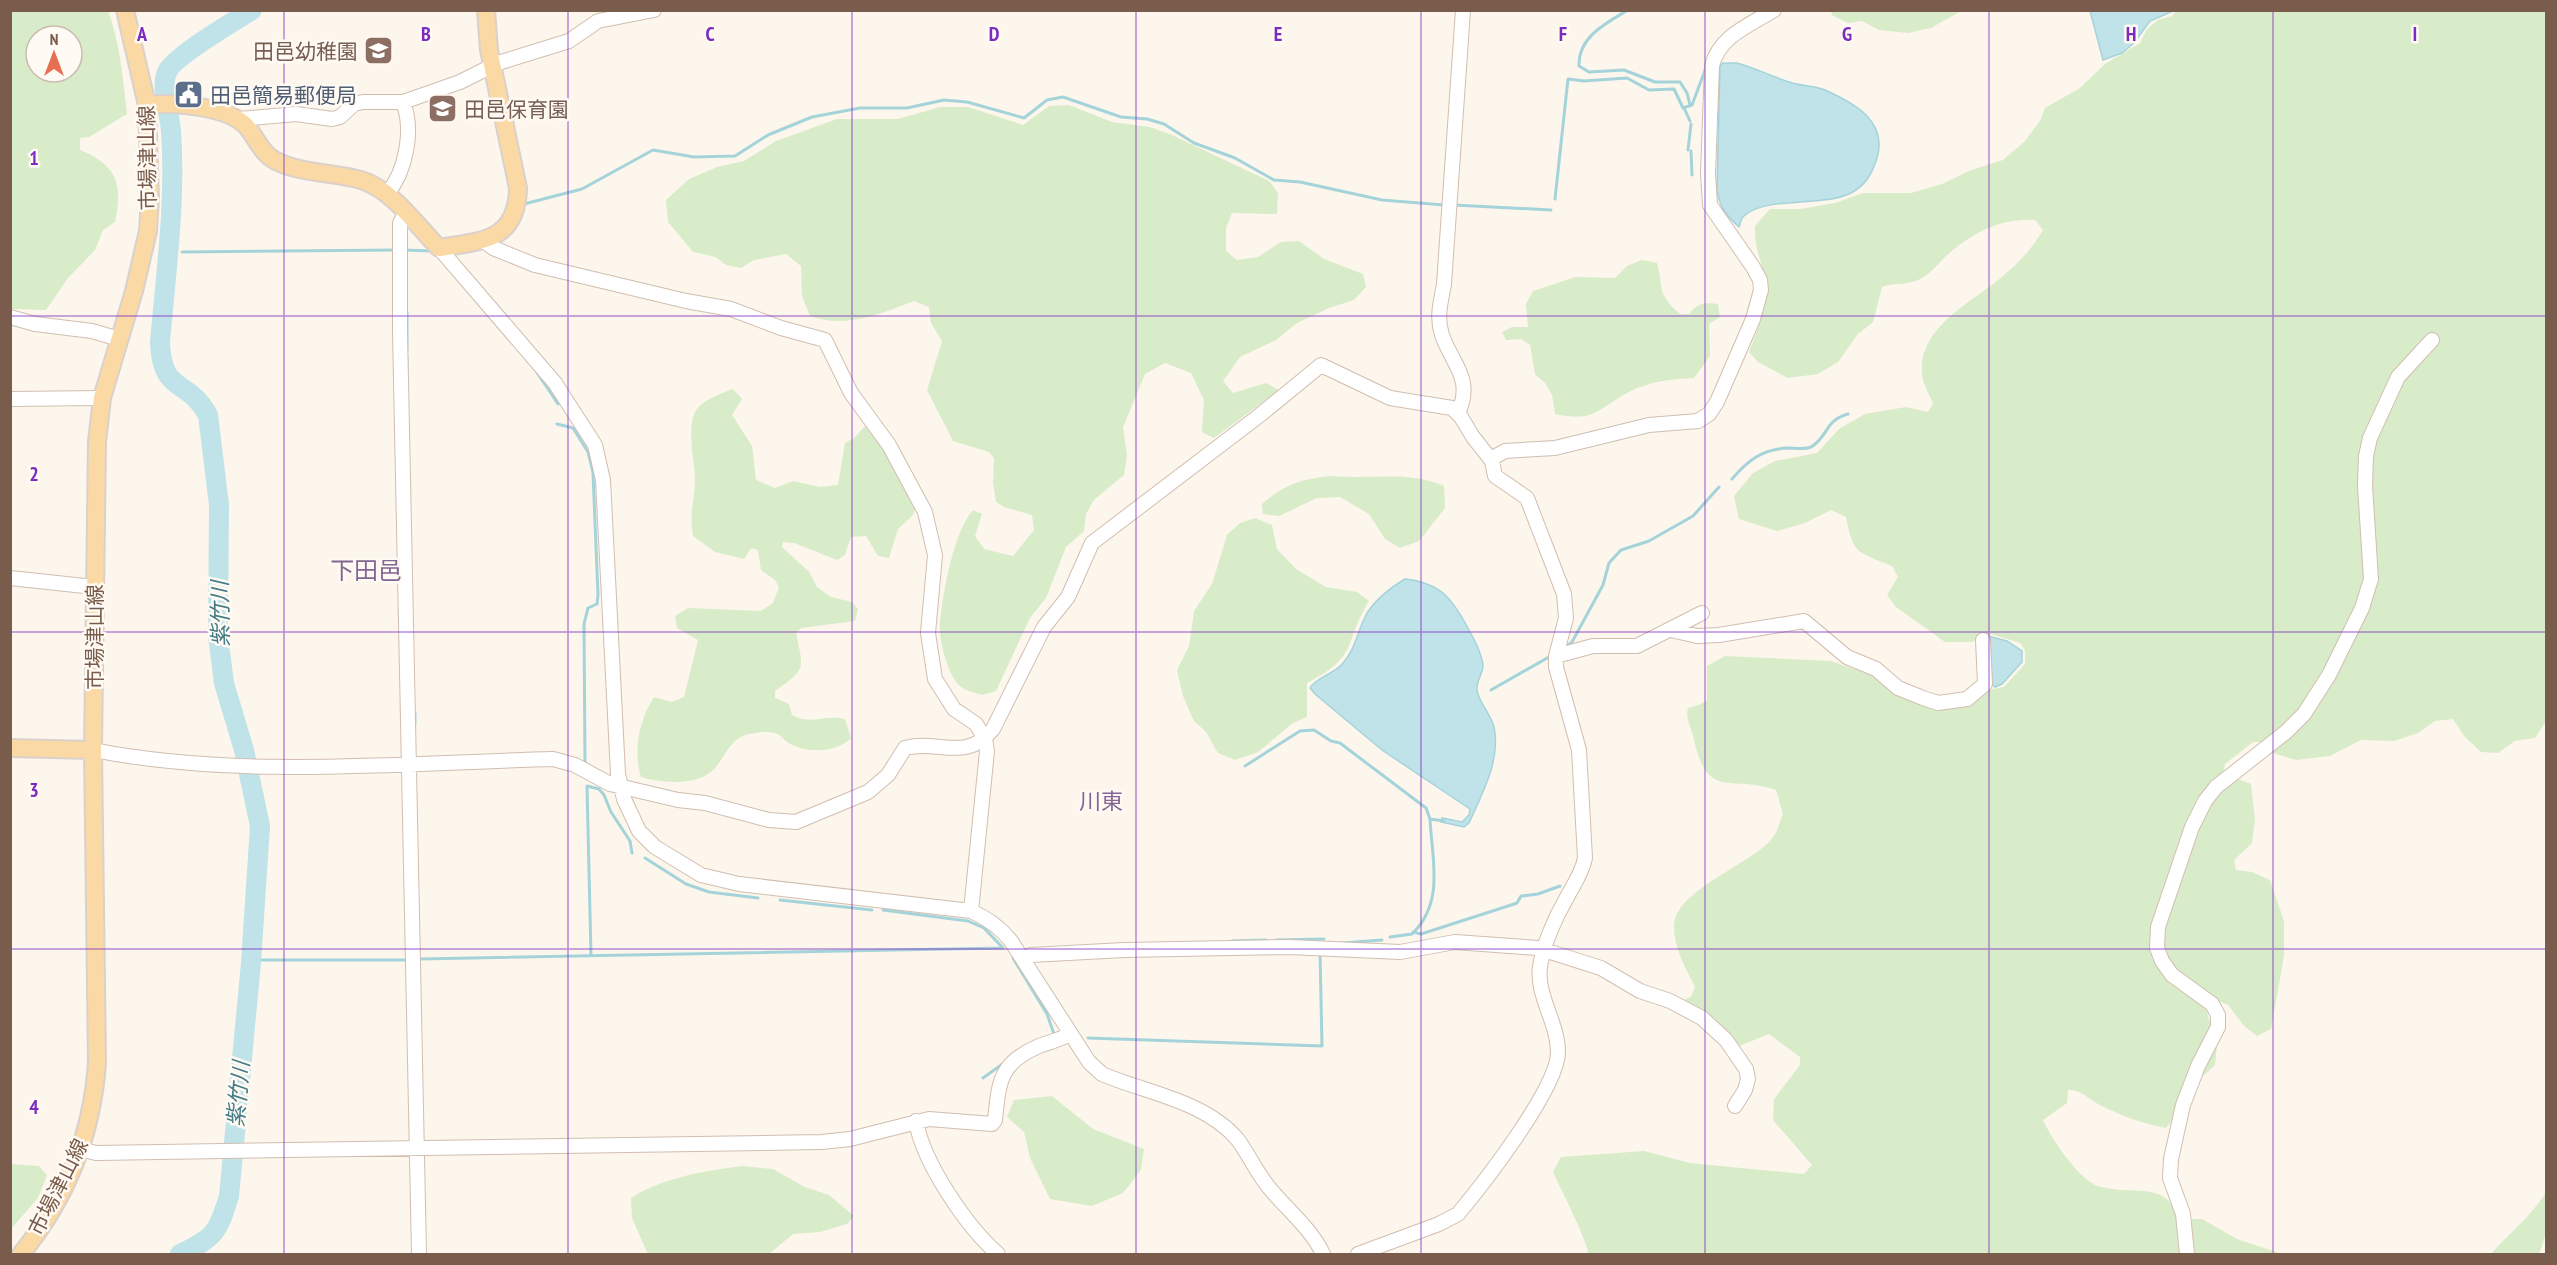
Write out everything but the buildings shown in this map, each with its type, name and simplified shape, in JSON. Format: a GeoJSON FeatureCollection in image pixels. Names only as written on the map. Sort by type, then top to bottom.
{"type":"FeatureCollection","features":[{"type":"Feature","properties":{"kind":"main road","name":"市場津山線"},"geometry":{"type":"LineString","coordinates":[[21,1254],[46,1219],[81,1149],[94,1100],[97,1063],[93,750],[97,442],[102,398],[139,273],[148,231],[154,104],[125,10]]}},
{"type":"Feature","properties":{"kind":"main road"},"geometry":{"type":"LineString","coordinates":[[154,104],[180,105],[224,113],[238,119],[262,150],[275,160],[293,167],[360,180],[387,194],[439,248],[484,241],[502,232],[510,222],[518,200],[518,188],[492,66],[486,10]]}},
{"type":"Feature","properties":{"kind":"main road"},"geometry":{"type":"LineString","coordinates":[[10,748],[93,750]]}},
{"type":"Feature","properties":{"kind":"street"},"geometry":{"type":"LineString","coordinates":[[238,119],[296,114],[332,119],[340,117],[354,104],[403,102],[451,85],[492,66],[569,41],[598,21],[654,10]]}},
{"type":"Feature","properties":{"kind":"street"},"geometry":{"type":"LineString","coordinates":[[1458,413],[1463,400],[1462,376],[1442,334],[1439,303],[1444,284],[1463,10]]}},
{"type":"Feature","properties":{"kind":"street"},"geometry":{"type":"LineString","coordinates":[[1492,461],[1496,456],[1513,450],[1555,448],[1649,424],[1698,421],[1709,414],[1717,402],[1754,319],[1761,290],[1760,280],[1753,267],[1710,205],[1708,173],[1712,66],[1715,54],[1724,41],[1774,10]]}},
{"type":"Feature","properties":{"kind":"street"},"geometry":{"type":"LineString","coordinates":[[387,194],[396,181],[409,133],[403,102]]}},
{"type":"Feature","properties":{"kind":"street"},"geometry":{"type":"LineString","coordinates":[[405,213],[400,223],[400,333],[419,1254]]}},
{"type":"Feature","properties":{"kind":"street"},"geometry":{"type":"LineString","coordinates":[[484,241],[493,248],[541,266],[686,302],[731,309],[781,328],[825,340],[851,393],[889,445],[925,512],[934,555],[928,633],[935,679],[954,709],[976,724],[985,739],[987,751],[970,911]]}},
{"type":"Feature","properties":{"kind":"street"},"geometry":{"type":"LineString","coordinates":[[439,248],[555,382],[595,445],[603,480],[620,786],[631,817],[655,847],[708,877],[739,884],[970,911],[1001,928],[1089,1062],[1102,1074],[1195,1109],[1224,1127],[1238,1141],[1256,1172],[1305,1229],[1323,1254]]}},
{"type":"Feature","properties":{"kind":"street"},"geometry":{"type":"LineString","coordinates":[[10,317],[34,324],[92,331],[119,339]]}},
{"type":"Feature","properties":{"kind":"street"},"geometry":{"type":"LineString","coordinates":[[2187,1254],[2183,1214],[2170,1178],[2170,1159],[2183,1105],[2198,1066],[2218,1026],[2218,1015],[2212,1004],[2172,975],[2162,961],[2157,948],[2158,927],[2192,827],[2205,801],[2216,787],[2286,732],[2304,714],[2329,675],[2362,608],[2371,579],[2366,486],[2366,456],[2370,438],[2398,377],[2432,340]]}},
{"type":"Feature","properties":{"kind":"street"},"geometry":{"type":"LineString","coordinates":[[93,750],[139,759],[237,767],[553,759],[575,765],[620,786],[705,803],[769,820],[796,822],[868,792],[888,775],[905,748],[926,745],[968,748],[985,739],[993,729],[1044,627],[1068,597],[1092,543],[1260,415],[1321,365],[1390,398],[1452,408],[1492,461],[1495,476],[1527,498],[1564,594],[1566,618],[1556,656],[1560,684],[1579,750],[1585,858],[1583,868],[1558,914],[1545,950],[1539,976],[1556,1036],[1558,1053],[1549,1083],[1534,1108],[1458,1214],[1439,1224],[1358,1254]]}},
{"type":"Feature","properties":{"kind":"street"},"geometry":{"type":"LineString","coordinates":[[10,399],[102,398]]}},
{"type":"Feature","properties":{"kind":"street"},"geometry":{"type":"LineString","coordinates":[[10,578],[94,587]]}},
{"type":"Feature","properties":{"kind":"street"},"geometry":{"type":"LineString","coordinates":[[1556,656],[1593,646],[1637,646],[1702,613]]}},
{"type":"Feature","properties":{"kind":"street"},"geometry":{"type":"LineString","coordinates":[[1671,630],[1696,636],[1708,636],[1742,633],[1770,625],[1811,620],[1847,657],[1876,669],[1898,688],[1938,702],[1967,699],[1985,684],[1983,640]]}},
{"type":"Feature","properties":{"kind":"street"},"geometry":{"type":"LineString","coordinates":[[1023,959],[1030,955],[1124,950],[1289,947],[1400,952],[1455,942],[1545,950],[1601,968],[1640,991],[1670,1001],[1702,1018],[1726,1040],[1746,1069],[1748,1079],[1745,1090],[1735,1106]]}},
{"type":"Feature","properties":{"kind":"street"},"geometry":{"type":"LineString","coordinates":[[81,1149],[96,1153],[822,1142],[873,1135],[916,1121],[946,1119],[992,1124],[995,1120],[1000,1077],[1007,1068],[1035,1048],[1070,1034]]}},
{"type":"Feature","properties":{"kind":"street"},"geometry":{"type":"LineString","coordinates":[[916,1121],[936,1169],[962,1216],[998,1254]]}},
{"type":"Feature","properties":{"kind":"green space"},"geometry":{"type":"Polygon","coordinates":[[[1831,10],[1961,11],[1931,28],[1908,33],[1879,30],[1862,21],[1848,23],[1832,15],[1831,10]]]}},
{"type":"Feature","properties":{"kind":"green space"},"geometry":{"type":"Polygon","coordinates":[[[10,11],[108,11],[118,48],[127,114],[89,137],[80,138],[80,150],[102,162],[114,177],[118,197],[115,222],[103,230],[95,250],[68,278],[46,310],[11,309],[10,11]]]}},
{"type":"Feature","properties":{"kind":"green space"},"geometry":{"type":"Polygon","coordinates":[[[2176,11],[2546,11],[2546,721],[2535,738],[2515,741],[2498,753],[2481,752],[2464,736],[2453,719],[2435,721],[2418,733],[2394,741],[2361,740],[2330,756],[2296,760],[2273,753],[2265,742],[2253,742],[2225,764],[2223,774],[2251,784],[2255,820],[2252,843],[2234,860],[2236,870],[2252,872],[2270,880],[2284,921],[2284,956],[2271,1029],[2257,1036],[2244,1026],[2228,1005],[2209,997],[2205,1006],[2217,1046],[2215,1065],[2180,1098],[2173,1119],[2166,1128],[2123,1115],[2073,1090],[2068,1090],[2067,1103],[2043,1120],[2066,1158],[2083,1176],[2098,1186],[2160,1195],[2177,1213],[2183,1230],[2192,1229],[2192,1219],[2202,1219],[2237,1239],[2282,1254],[1587,1254],[1580,1230],[1553,1172],[1561,1157],[1644,1151],[1690,1163],[1804,1174],[1812,1165],[1773,1120],[1774,1099],[1800,1065],[1800,1057],[1769,1034],[1729,1050],[1681,1001],[1691,997],[1695,987],[1676,943],[1674,927],[1677,913],[1700,889],[1764,847],[1774,836],[1783,814],[1776,790],[1714,779],[1700,759],[1687,712],[1688,708],[1707,700],[1707,666],[1725,656],[1831,661],[1874,676],[1892,689],[1919,702],[2004,687],[2025,664],[2025,650],[2020,643],[1991,634],[1971,642],[1945,642],[1896,607],[1887,595],[1898,577],[1892,566],[1871,558],[1855,546],[1846,517],[1831,510],[1805,523],[1777,531],[1739,519],[1734,496],[1753,473],[1775,461],[1817,453],[1839,429],[1865,414],[1906,407],[1928,412],[1933,403],[1924,384],[1922,373],[1923,356],[1929,341],[1951,316],[2015,265],[2043,230],[2035,220],[1998,224],[1966,240],[1922,278],[1882,287],[1873,322],[1858,334],[1838,362],[1818,374],[1788,378],[1758,362],[1749,352],[1765,300],[1765,282],[1756,242],[1755,226],[1770,209],[1800,209],[1835,203],[1863,193],[1911,193],[1942,184],[1971,170],[2003,160],[2024,142],[2040,121],[2045,108],[2080,88],[2105,64],[2140,43],[2147,29],[2158,20],[2172,16],[2176,11]]]}},
{"type":"Feature","properties":{"kind":"green space"},"geometry":{"type":"Polygon","coordinates":[[[1069,105],[1112,122],[1150,127],[1172,135],[1269,181],[1278,193],[1277,214],[1232,213],[1226,228],[1226,251],[1237,260],[1258,257],[1281,242],[1299,241],[1324,259],[1363,274],[1366,287],[1354,300],[1329,308],[1297,323],[1276,340],[1240,357],[1223,381],[1233,393],[1266,383],[1279,390],[1214,438],[1202,432],[1204,400],[1191,373],[1165,363],[1145,374],[1123,427],[1127,456],[1124,475],[1094,500],[1086,514],[1084,531],[1066,547],[1046,598],[1030,618],[996,691],[982,695],[965,689],[955,681],[947,665],[942,646],[940,621],[950,562],[960,532],[973,510],[982,514],[975,536],[984,549],[1013,556],[1034,530],[1032,515],[1004,507],[996,502],[993,483],[994,458],[989,452],[953,441],[927,390],[942,341],[931,323],[929,307],[914,301],[876,315],[849,320],[823,320],[810,316],[802,296],[801,266],[786,254],[754,260],[741,268],[726,265],[716,257],[693,252],[668,222],[666,200],[689,179],[717,167],[744,161],[776,141],[837,119],[898,119],[940,107],[968,107],[1023,125],[1049,106],[1069,105]]]}},
{"type":"Feature","properties":{"kind":"green space"},"geometry":{"type":"Polygon","coordinates":[[[1642,260],[1657,263],[1664,295],[1680,314],[1689,314],[1702,304],[1718,304],[1720,317],[1709,324],[1710,356],[1694,378],[1646,385],[1589,415],[1580,417],[1555,414],[1552,395],[1546,384],[1535,374],[1530,345],[1521,339],[1506,340],[1502,332],[1512,327],[1528,327],[1526,304],[1533,291],[1576,277],[1615,278],[1627,266],[1642,260]]]}},
{"type":"Feature","properties":{"kind":"green space"},"geometry":{"type":"Polygon","coordinates":[[[733,389],[742,399],[732,415],[752,446],[756,480],[775,488],[793,481],[820,487],[838,485],[845,443],[854,438],[866,425],[875,428],[916,507],[913,515],[898,529],[889,558],[878,556],[866,536],[851,537],[845,555],[837,560],[794,543],[783,542],[782,547],[809,572],[817,587],[831,597],[852,602],[858,609],[855,621],[801,628],[796,633],[800,668],[792,678],[775,691],[775,698],[789,704],[792,715],[799,718],[806,720],[845,719],[851,738],[837,747],[811,750],[794,746],[774,733],[749,734],[737,739],[715,768],[700,778],[680,782],[649,779],[641,777],[639,767],[638,746],[641,726],[654,697],[672,702],[684,697],[698,640],[677,628],[675,616],[688,608],[761,611],[773,603],[779,587],[775,580],[761,570],[758,550],[751,548],[744,559],[715,552],[693,536],[695,477],[691,432],[694,415],[704,402],[733,389]]]}},
{"type":"Feature","properties":{"kind":"green space"},"geometry":{"type":"Polygon","coordinates":[[[1331,476],[1402,477],[1430,481],[1444,486],[1445,508],[1419,541],[1400,548],[1385,539],[1369,514],[1340,497],[1317,498],[1279,516],[1263,514],[1262,504],[1286,487],[1302,481],[1331,476]]]}},
{"type":"Feature","properties":{"kind":"green space"},"geometry":{"type":"Polygon","coordinates":[[[1255,518],[1272,525],[1277,549],[1296,569],[1326,587],[1357,592],[1369,601],[1343,656],[1335,665],[1307,683],[1307,717],[1293,723],[1258,752],[1235,760],[1218,753],[1206,732],[1194,721],[1183,696],[1177,670],[1189,646],[1194,611],[1212,584],[1227,535],[1240,523],[1255,518]]]}},
{"type":"Feature","properties":{"kind":"green space"},"geometry":{"type":"Polygon","coordinates":[[[1052,1096],[1093,1129],[1144,1149],[1141,1170],[1123,1193],[1092,1206],[1050,1199],[1030,1158],[1024,1132],[1007,1117],[1014,1100],[1052,1096]]]}},
{"type":"Feature","properties":{"kind":"green space"},"geometry":{"type":"Polygon","coordinates":[[[11,1164],[39,1166],[47,1175],[38,1198],[11,1229],[11,1164]]]}},
{"type":"Feature","properties":{"kind":"green space"},"geometry":{"type":"Polygon","coordinates":[[[742,1166],[773,1169],[805,1187],[829,1195],[854,1216],[847,1224],[820,1232],[793,1234],[769,1254],[651,1254],[647,1252],[632,1218],[631,1198],[671,1180],[742,1166]]]}},
{"type":"Feature","properties":{"kind":"green space"},"geometry":{"type":"Polygon","coordinates":[[[2546,1192],[2546,1234],[2539,1254],[2491,1254],[2527,1217],[2546,1192]]]}},
{"type":"Feature","properties":{"kind":"water"},"geometry":{"type":"Polygon","coordinates":[[[2090,10],[2173,11],[2150,21],[2134,43],[2122,53],[2103,60],[2090,10]]]}},
{"type":"Feature","properties":{"kind":"water"},"geometry":{"type":"Polygon","coordinates":[[[1723,63],[1737,63],[1789,82],[1825,90],[1857,107],[1866,115],[1878,134],[1879,145],[1875,164],[1864,183],[1851,193],[1839,197],[1780,203],[1754,210],[1743,217],[1739,227],[1730,219],[1719,201],[1717,189],[1720,66],[1723,63]]]}},
{"type":"Feature","properties":{"kind":"water"},"geometry":{"type":"Polygon","coordinates":[[[1405,579],[1428,584],[1445,595],[1463,619],[1477,645],[1483,664],[1477,690],[1494,727],[1495,752],[1489,777],[1469,823],[1464,827],[1441,822],[1442,818],[1462,822],[1469,815],[1470,809],[1382,750],[1310,688],[1340,667],[1350,653],[1372,606],[1405,579]]]}},
{"type":"Feature","properties":{"kind":"water"},"geometry":{"type":"Polygon","coordinates":[[[1988,636],[2007,641],[2022,651],[2022,662],[2002,684],[1995,687],[1990,682],[1988,636]]]}},
{"type":"Feature","properties":{"kind":"waterway","name":"紫竹川"},"geometry":{"type":"LineString","coordinates":[[180,1254],[213,1233],[218,1226],[229,1196],[251,963],[260,826],[244,750],[224,683],[218,636],[219,505],[208,415],[200,403],[171,378],[165,370],[162,359],[160,342],[170,236],[172,184],[171,131],[165,78],[172,65],[181,57],[252,10]]}},
{"type":"Feature","properties":{"kind":"waterway"},"geometry":{"type":"LineString","coordinates":[[1628,10],[1588,39],[1583,47],[1579,66],[1589,72],[1624,70],[1655,82],[1680,82],[1687,93],[1690,105]]}},
{"type":"Feature","properties":{"kind":"waterway"},"geometry":{"type":"LineString","coordinates":[[1555,199],[1568,79],[1584,81],[1627,78],[1649,90],[1674,89],[1683,108],[1692,105],[1707,65]]}},
{"type":"Feature","properties":{"kind":"waterway"},"geometry":{"type":"LineString","coordinates":[[524,204],[582,189],[653,150],[694,157],[735,156],[768,135],[812,117],[860,108],[907,108],[944,100],[967,102],[1024,118],[1047,100],[1063,97],[1121,117],[1147,119],[1164,124],[1194,143],[1235,158],[1274,180],[1300,182],[1382,200],[1444,205]]}},
{"type":"Feature","properties":{"kind":"waterway"},"geometry":{"type":"LineString","coordinates":[[1685,110],[1690,121]]}},
{"type":"Feature","properties":{"kind":"waterway"},"geometry":{"type":"LineString","coordinates":[[1688,150],[1691,124]]}},
{"type":"Feature","properties":{"kind":"waterway"},"geometry":{"type":"LineString","coordinates":[[1691,151],[1692,175]]}},
{"type":"Feature","properties":{"kind":"waterway"},"geometry":{"type":"LineString","coordinates":[[1454,205],[1551,210]]}},
{"type":"Feature","properties":{"kind":"waterway"},"geometry":{"type":"LineString","coordinates":[[182,252],[396,250]]}},
{"type":"Feature","properties":{"kind":"waterway"},"geometry":{"type":"LineString","coordinates":[[403,250],[432,251]]}},
{"type":"Feature","properties":{"kind":"waterway"},"geometry":{"type":"LineString","coordinates":[[407,312],[407,350]]}},
{"type":"Feature","properties":{"kind":"waterway"},"geometry":{"type":"LineString","coordinates":[[407,357],[407,370]]}},
{"type":"Feature","properties":{"kind":"waterway"},"geometry":{"type":"LineString","coordinates":[[536,371],[558,404]]}},
{"type":"Feature","properties":{"kind":"waterway"},"geometry":{"type":"LineString","coordinates":[[1732,479],[1750,461],[1764,453],[1779,449],[1811,447],[1817,443],[1835,420],[1848,414]]}},
{"type":"Feature","properties":{"kind":"waterway"},"geometry":{"type":"LineString","coordinates":[[557,424],[573,428],[588,452],[593,473],[598,595],[597,604],[588,608],[584,624],[585,763],[588,765]]}},
{"type":"Feature","properties":{"kind":"waterway"},"geometry":{"type":"LineString","coordinates":[[1564,648],[1572,642],[1603,585],[1609,563],[1621,550],[1649,541],[1693,516],[1719,487]]}},
{"type":"Feature","properties":{"kind":"waterway"},"geometry":{"type":"LineString","coordinates":[[1491,690],[1549,657]]}},
{"type":"Feature","properties":{"kind":"waterway"},"geometry":{"type":"LineString","coordinates":[[415,713],[415,723]]}},
{"type":"Feature","properties":{"kind":"waterway"},"geometry":{"type":"LineString","coordinates":[[1245,766],[1300,731],[1314,730],[1331,741],[1340,743],[1426,808],[1430,819],[1434,865],[1433,894],[1422,922],[1412,934],[1390,937]]}},
{"type":"Feature","properties":{"kind":"waterway"},"geometry":{"type":"LineString","coordinates":[[591,956],[587,786],[599,789],[604,795],[611,812],[630,841],[632,853]]}},
{"type":"Feature","properties":{"kind":"waterway"},"geometry":{"type":"LineString","coordinates":[[1430,819],[1444,821]]}},
{"type":"Feature","properties":{"kind":"waterway"},"geometry":{"type":"LineString","coordinates":[[645,858],[686,884],[709,892],[758,898]]}},
{"type":"Feature","properties":{"kind":"waterway"},"geometry":{"type":"LineString","coordinates":[[1413,932],[1421,934],[1517,903],[1521,896],[1538,894],[1560,886]]}},
{"type":"Feature","properties":{"kind":"waterway"},"geometry":{"type":"LineString","coordinates":[[780,900],[872,910]]}},
{"type":"Feature","properties":{"kind":"waterway"},"geometry":{"type":"LineString","coordinates":[[883,910],[968,921],[984,928],[1003,948]]}},
{"type":"Feature","properties":{"kind":"waterway"},"geometry":{"type":"LineString","coordinates":[[1276,940],[1324,939]]}},
{"type":"Feature","properties":{"kind":"waterway"},"geometry":{"type":"LineString","coordinates":[[1232,941],[1266,940]]}},
{"type":"Feature","properties":{"kind":"waterway"},"geometry":{"type":"LineString","coordinates":[[1342,943],[1382,940]]}},
{"type":"Feature","properties":{"kind":"waterway"},"geometry":{"type":"LineString","coordinates":[[420,959],[1003,948]]}},
{"type":"Feature","properties":{"kind":"waterway"},"geometry":{"type":"LineString","coordinates":[[1088,1038],[1322,1046],[1320,953]]}},
{"type":"Feature","properties":{"kind":"waterway"},"geometry":{"type":"LineString","coordinates":[[1013,958],[1047,1014],[1054,1034]]}},
{"type":"Feature","properties":{"kind":"waterway"},"geometry":{"type":"LineString","coordinates":[[253,960],[405,960]]}},
{"type":"Feature","properties":{"kind":"waterway"},"geometry":{"type":"LineString","coordinates":[[983,1078],[1004,1063]]}},
{"type":"Feature","properties":{"kind":"place","name":"田邑幼稚園"},"geometry":{"type":"Point","coordinates":[379,51]}},
{"type":"Feature","properties":{"kind":"place","name":"田邑簡易郵便局"},"geometry":{"type":"Point","coordinates":[189,95]}},
{"type":"Feature","properties":{"kind":"place","name":"田邑保育園"},"geometry":{"type":"Point","coordinates":[443,109]}},
{"type":"Feature","properties":{"kind":"district","name":"下田邑"},"geometry":{"type":"Point","coordinates":[366,570]}},
{"type":"Feature","properties":{"kind":"district","name":"川東"},"geometry":{"type":"Point","coordinates":[1101,801]}}]}
